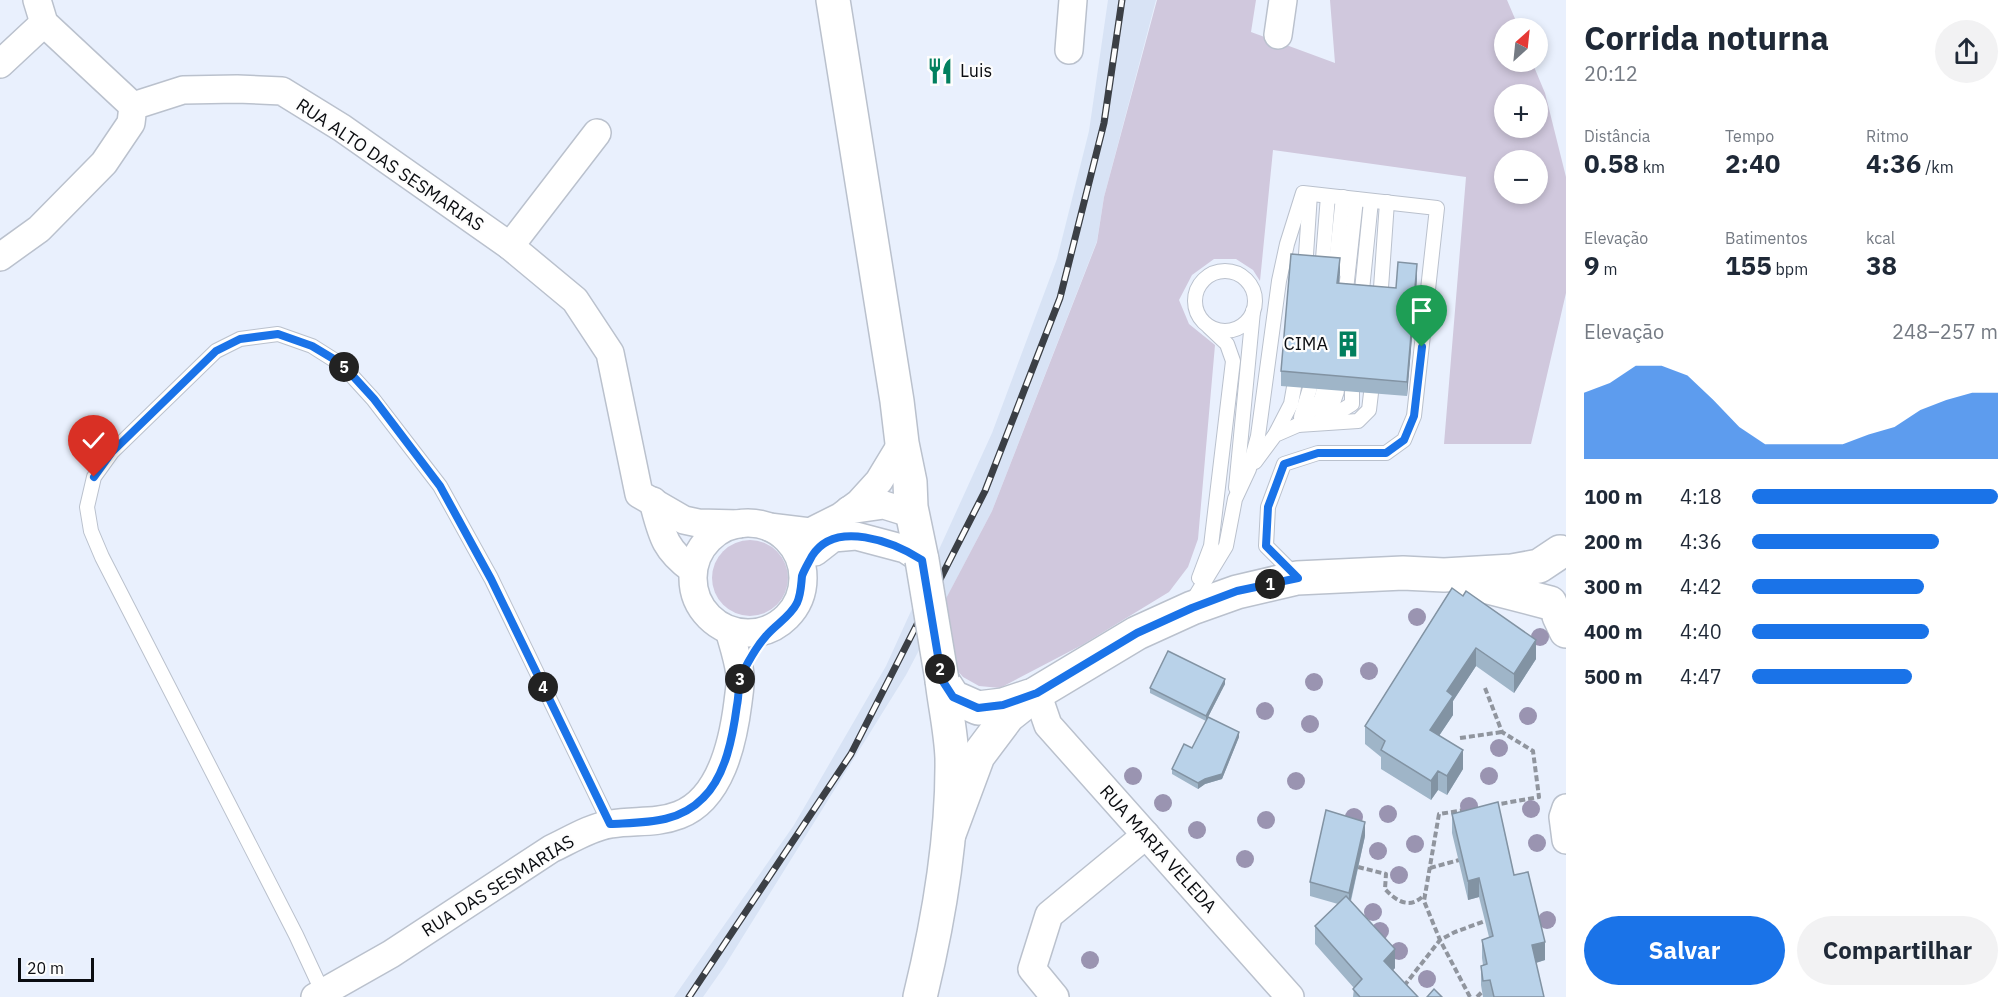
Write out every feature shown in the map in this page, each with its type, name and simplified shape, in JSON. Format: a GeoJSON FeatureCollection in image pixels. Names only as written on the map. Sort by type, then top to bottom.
{"type":"FeatureCollection","features":[{"type":"Feature","properties":{"kind":"main road"},"geometry":{"type":"LineString","coordinates":[[833,0],[910,482],[913,514],[942,680],[965,755]]}},
{"type":"Feature","properties":{"kind":"main road"},"geometry":{"type":"LineString","coordinates":[[965,755],[1037,693],[1137,633],[1186,610],[1237,591],[1298,578],[1403,573],[1444,575],[1521,569],[1539,566],[1563,550]]}},
{"type":"Feature","properties":{"kind":"main road"},"geometry":{"type":"LineString","coordinates":[[1560,617],[1546,582],[1550,563],[1563,550]]}},
{"type":"Feature","properties":{"kind":"main road"},"geometry":{"type":"LineString","coordinates":[[1444,575],[1560,617]]}},
{"type":"Feature","properties":{"kind":"main road"},"geometry":{"type":"LineString","coordinates":[[942,680],[953,697],[978,708],[1003,705]]}},
{"type":"Feature","properties":{"kind":"main road"},"geometry":{"type":"LineString","coordinates":[[920,997],[965,755],[962,730],[979,716],[1037,693]]}},
{"type":"Feature","properties":{"kind":"street"},"geometry":{"type":"LineString","coordinates":[[1069,50],[1072,0]]}},
{"type":"Feature","properties":{"kind":"street"},"geometry":{"type":"LineString","coordinates":[[1278,35],[1283,0]]}},
{"type":"Feature","properties":{"kind":"street"},"geometry":{"type":"LineString","coordinates":[[0,64],[40,12],[133,106],[131,123],[104,163],[39,229],[0,257]]}},
{"type":"Feature","properties":{"kind":"street","name":"RUA ALTO DAS SESMARIAS"},"geometry":{"type":"LineString","coordinates":[[133,106],[183,90],[237,89],[282,92],[342,128],[510,246],[575,300],[610,353],[639,494],[684,520],[698,523],[739,524]]}},
{"type":"Feature","properties":{"kind":"street"},"geometry":{"type":"LineString","coordinates":[[510,246],[597,133]]}},
{"type":"Feature","properties":{"kind":"street"},"geometry":{"type":"LineString","coordinates":[[770,527],[793,546],[800,560],[802,589],[797,602],[790,614],[778,624],[764,631],[749,633],[729,630],[717,624],[704,612],[696,597],[692,581],[700,550],[710,538],[723,528],[739,524],[754,524],[810,532],[823,527],[859,503],[879,481],[902,442]]}},
{"type":"Feature","properties":{"kind":"street","name":"RUA ALTO DAS SESMARIAS"},"geometry":{"type":"LineString","coordinates":[[653,501],[662,537],[676,558],[693,570]]}},
{"type":"Feature","properties":{"kind":"street"},"geometry":{"type":"LineString","coordinates":[[849,510],[884,505],[913,514]]}},
{"type":"Feature","properties":{"kind":"street"},"geometry":{"type":"LineString","coordinates":[[856,536],[866,530],[913,514]]}},
{"type":"Feature","properties":{"kind":"street"},"geometry":{"type":"LineString","coordinates":[[802,574],[819,547],[833,537],[856,536],[904,549],[922,560]]}},
{"type":"Feature","properties":{"kind":"street","name":"RUA DAS SESMARIAS"},"geometry":{"type":"LineString","coordinates":[[741,676],[766,636],[790,614]]}},
{"type":"Feature","properties":{"kind":"street","name":"RUA DAS SESMARIAS"},"geometry":{"type":"LineString","coordinates":[[319,995],[391,954],[551,849],[576,836],[610,824],[670,818],[691,808],[704,798],[726,754],[735,722],[741,676],[729,630]]}},
{"type":"Feature","properties":{"kind":"street","name":"RUA MARIA VELEDA"},"geometry":{"type":"LineString","coordinates":[[1037,693],[1048,725],[1290,997]]}},
{"type":"Feature","properties":{"kind":"street"},"geometry":{"type":"LineString","coordinates":[[1566,808],[1563,817],[1566,840]]}},
{"type":"Feature","properties":{"kind":"street"},"geometry":{"type":"LineString","coordinates":[[1055,997],[1032,969],[1049,915],[1146,835]]}},
{"type":"Feature","properties":{"kind":"lane"},"geometry":{"type":"LineString","coordinates":[[1235,500],[1249,470],[1258,436],[1279,280],[1287,244],[1303,193],[1437,208],[1414,416],[1404,440],[1386,453],[1318,453],[1284,464],[1268,507],[1266,546],[1298,578]]}},
{"type":"Feature","properties":{"kind":"lane"},"geometry":{"type":"LineString","coordinates":[[1305,270],[1310,194]]}},
{"type":"Feature","properties":{"kind":"lane"},"geometry":{"type":"LineString","coordinates":[[1328,271],[1342,197]]}},
{"type":"Feature","properties":{"kind":"lane"},"geometry":{"type":"LineString","coordinates":[[1342,197],[1345,298]]}},
{"type":"Feature","properties":{"kind":"lane"},"geometry":{"type":"LineString","coordinates":[[1361,300],[1371,201]]}},
{"type":"Feature","properties":{"kind":"lane"},"geometry":{"type":"LineString","coordinates":[[1380,302],[1387,202]]}},
{"type":"Feature","properties":{"kind":"lane"},"geometry":{"type":"LineString","coordinates":[[1232,272],[1242,276],[1254,294],[1235,500],[1226,546],[1186,610],[1211,546],[1233,361],[1227,344],[1201,320],[1196,311],[1195,300],[1197,290],[1206,278],[1216,273],[1232,272]]}},
{"type":"Feature","properties":{"kind":"lane"},"geometry":{"type":"LineString","coordinates":[[1209,327],[1229,330],[1239,327],[1248,320],[1253,310]]}},
{"type":"Feature","properties":{"kind":"lane"},"geometry":{"type":"LineString","coordinates":[[319,995],[296,935],[102,557],[92,531],[87,507],[94,477],[112,452],[216,351],[240,339],[278,334],[312,346],[342,364],[374,399],[440,486],[491,579],[610,824]]}},
{"type":"Feature","properties":{"kind":"lane"},"geometry":{"type":"LineString","coordinates":[[1249,470],[1275,435],[1291,404],[1294,387]]}},
{"type":"Feature","properties":{"kind":"lane"},"geometry":{"type":"LineString","coordinates":[[1298,425],[1322,400],[1324,389],[1334,400],[1318,424]]}},
{"type":"Feature","properties":{"kind":"lane"},"geometry":{"type":"LineString","coordinates":[[1318,424],[1352,404],[1352,392]]}},
{"type":"Feature","properties":{"kind":"lane"},"geometry":{"type":"LineString","coordinates":[[1275,435],[1298,425],[1358,421],[1369,410],[1371,393]]}},
{"type":"Feature","properties":{"kind":"path"},"geometry":{"type":"LineString","coordinates":[[1470,997],[1440,940],[1424,901],[1439,814],[1539,797],[1533,751],[1502,732],[1485,688]]}},
{"type":"Feature","properties":{"kind":"path"},"geometry":{"type":"LineString","coordinates":[[1460,738],[1502,732]]}},
{"type":"Feature","properties":{"kind":"path"},"geometry":{"type":"LineString","coordinates":[[1430,868],[1459,860]]}},
{"type":"Feature","properties":{"kind":"path"},"geometry":{"type":"LineString","coordinates":[[1358,867],[1386,874],[1385,889],[1395,900],[1405,903],[1419,900],[1425,894]]}},
{"type":"Feature","properties":{"kind":"path"},"geometry":{"type":"LineString","coordinates":[[1397,994],[1440,940],[1485,921]]}},
{"type":"Feature","properties":{"kind":"path"},"geometry":{"type":"LineString","coordinates":[[1477,997],[1482,992]]}},
{"type":"Feature","properties":{"kind":"shaded area"},"geometry":{"type":"Polygon","coordinates":[[[1108,0],[1156,0],[1104,197],[1097,241],[992,511],[906,675],[724,967],[703,997],[674,997],[794,825],[886,666],[992,433],[1057,259],[1089,131],[1108,0]]]}},
{"type":"Feature","properties":{"kind":"shaded area"},"geometry":{"type":"Polygon","coordinates":[[[1157,0],[1256,0],[1251,32],[1335,63],[1330,0],[1507,0],[1515,18],[1494,18],[1494,72],[1536,72],[1541,84],[1494,84],[1494,138],[1548,138],[1548,105],[1566,177],[1566,293],[1531,444],[1444,444],[1466,177],[1273,150],[1260,281],[1253,270],[1236,259],[1214,259],[1192,275],[1179,300],[1189,324],[1215,345],[1198,539],[1188,567],[1169,592],[1082,645],[1000,688],[979,686],[963,677],[956,669],[941,608],[992,511],[1097,242],[1104,197],[1157,0]]]}},
{"type":"Feature","properties":{"kind":"shaded area"},"geometry":{"type":"Polygon","coordinates":[[[750,540],[764,543],[777,551],[785,564],[788,578],[785,592],[777,605],[764,613],[750,616],[736,613],[723,605],[715,592],[712,578],[715,564],[723,551],[736,543],[750,540]]]}},
{"type":"Feature","properties":{"kind":"building","name":"CIMA"},"geometry":{"type":"Polygon","coordinates":[[[1291,254],[1340,258],[1337,283],[1396,288],[1398,262],[1417,264],[1407,382],[1281,371],[1291,254]]]}},
{"type":"Feature","properties":{"kind":"building"},"geometry":{"type":"Polygon","coordinates":[[[1452,588],[1463,596],[1466,591],[1536,640],[1514,674],[1476,648],[1447,691],[1453,696],[1430,730],[1463,750],[1447,776],[1438,771],[1431,781],[1381,750],[1385,741],[1365,726],[1452,588]]]}},
{"type":"Feature","properties":{"kind":"building"},"geometry":{"type":"Polygon","coordinates":[[[1168,651],[1225,679],[1206,716],[1150,688],[1168,651]]]}},
{"type":"Feature","properties":{"kind":"building"},"geometry":{"type":"Polygon","coordinates":[[[1208,717],[1239,732],[1222,774],[1198,783],[1172,769],[1184,744],[1192,748],[1208,717]]]}},
{"type":"Feature","properties":{"kind":"building"},"geometry":{"type":"Polygon","coordinates":[[[1498,802],[1514,875],[1528,872],[1545,942],[1532,945],[1544,997],[1494,997],[1490,980],[1483,981],[1481,966],[1487,964],[1482,940],[1493,936],[1479,878],[1468,881],[1452,814],[1498,802]]]}},
{"type":"Feature","properties":{"kind":"building"},"geometry":{"type":"Polygon","coordinates":[[[1326,810],[1365,822],[1349,893],[1310,882],[1326,810]]]}},
{"type":"Feature","properties":{"kind":"building"},"geometry":{"type":"Polygon","coordinates":[[[1346,896],[1395,949],[1384,961],[1418,997],[1360,997],[1353,989],[1362,979],[1315,926],[1346,896]]]}},
{"type":"Feature","properties":{"kind":"building"},"geometry":{"type":"Polygon","coordinates":[[[1434,989],[1442,997],[1427,997],[1434,989]]]}},
{"type":"Feature","properties":{"kind":"railway"},"geometry":{"type":"LineString","coordinates":[[689,997],[851,754],[985,491],[1060,298],[1104,123],[1122,0]]}},
{"type":"Feature","properties":{"kind":"place","name":"Luis"},"geometry":{"type":"Point","coordinates":[940,71]}},
{"type":"Feature","properties":{"kind":"place","name":"CIMA"},"geometry":{"type":"Point","coordinates":[1348,344]}},
{"type":"Feature","properties":{"kind":"route"},"geometry":{"type":"LineString","coordinates":[[94,477],[112,452],[216,351],[240,339],[278,334],[312,346],[342,364],[374,399],[440,486],[491,579],[610,824],[658,821],[682,814],[704,798],[711,788],[720,772],[735,722],[741,676],[766,636],[790,614],[802,589],[802,574],[813,555],[819,547],[833,537],[856,536],[896,545],[922,560],[942,680],[953,697],[978,708],[1003,705],[1037,693],[1137,633],[1192,608],[1237,591],[1298,578],[1266,546],[1268,507],[1284,464],[1318,453],[1386,453],[1404,440],[1414,416],[1422,347]]}}]}
